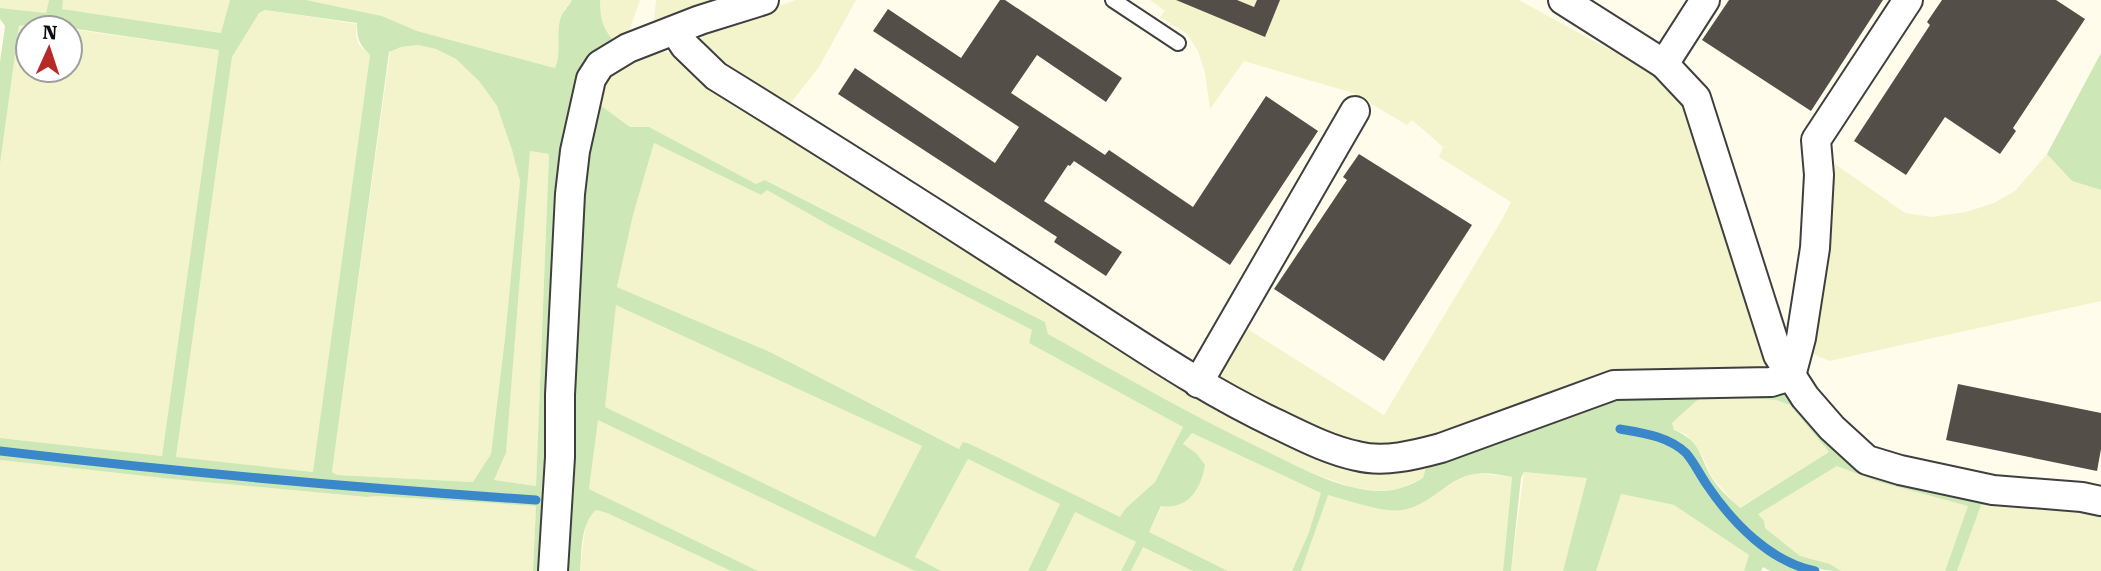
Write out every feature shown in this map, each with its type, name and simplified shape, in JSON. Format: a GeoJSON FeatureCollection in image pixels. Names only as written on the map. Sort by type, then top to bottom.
{"type":"FeatureCollection","features":[{"type":"Feature","properties":{"kind":"street"},"geometry":{"type":"LineString","coordinates":[[553,571],[560,457],[569,194],[575,151],[591,79],[600,65],[628,48],[700,20],[764,0]]}},
{"type":"Feature","properties":{"kind":"street"},"geometry":{"type":"LineString","coordinates":[[1563,0],[1664,64],[1696,98],[1778,355],[1805,397],[1832,428],[1867,460],[1945,482],[1993,490],[2101,501]]}},
{"type":"Feature","properties":{"kind":"street"},"geometry":{"type":"LineString","coordinates":[[1664,64],[1705,0]]}},
{"type":"Feature","properties":{"kind":"street"},"geometry":{"type":"LineString","coordinates":[[1791,376],[1801,338],[1815,248],[1819,175],[1816,140],[1908,0]]}},
{"type":"Feature","properties":{"kind":"street"},"geometry":{"type":"LineString","coordinates":[[675,31],[685,46],[716,76],[1198,383],[1254,414],[1320,445],[1359,457],[1415,455],[1614,385],[1771,382],[1791,376]]}},
{"type":"Feature","properties":{"kind":"street"},"geometry":{"type":"LineString","coordinates":[[1198,383],[1355,111]]}},
{"type":"Feature","properties":{"kind":"lane"},"geometry":{"type":"LineString","coordinates":[[1113,0],[1178,43]]}},
{"type":"Feature","properties":{"kind":"green space"},"geometry":{"type":"Polygon","coordinates":[[[0,0],[49,0],[46,13],[0,8],[0,0]]]}},
{"type":"Feature","properties":{"kind":"green space"},"geometry":{"type":"Polygon","coordinates":[[[49,0],[63,0],[62,9],[221,33],[230,0],[306,0],[382,16],[417,31],[555,68],[559,26],[564,12],[572,0],[600,0],[602,21],[612,39],[594,52],[542,571],[533,571],[536,506],[367,497],[0,460],[0,453],[335,487],[536,502],[539,500],[201,471],[0,449],[0,438],[162,456],[219,50],[84,30],[84,14],[14,14],[14,62],[0,164],[0,62],[5,26],[0,19],[0,8],[46,13],[49,0]],[[265,10],[259,13],[232,57],[176,457],[313,472],[370,55],[359,41],[357,23],[265,10]],[[418,45],[389,52],[332,472],[337,475],[473,482],[491,454],[520,181],[497,106],[479,81],[456,59],[436,49],[418,45]],[[530,151],[506,453],[494,480],[536,486],[549,154],[530,151]]]}},
{"type":"Feature","properties":{"kind":"green space"},"geometry":{"type":"Polygon","coordinates":[[[63,0],[230,0],[222,33],[61,9],[63,0]]]}},
{"type":"Feature","properties":{"kind":"green space"},"geometry":{"type":"Polygon","coordinates":[[[306,0],[572,0],[564,10],[559,61],[555,68],[417,31],[382,16],[306,0]]]}},
{"type":"Feature","properties":{"kind":"green space"},"geometry":{"type":"Polygon","coordinates":[[[600,0],[640,0],[629,31],[612,39],[604,29],[600,0]]]}},
{"type":"Feature","properties":{"kind":"green space"},"geometry":{"type":"Polygon","coordinates":[[[656,0],[716,0],[654,20],[656,0]]]}},
{"type":"Feature","properties":{"kind":"green space"},"geometry":{"type":"Polygon","coordinates":[[[796,0],[856,0],[819,67],[785,110],[778,111],[696,44],[703,36],[724,25],[796,0]]]}},
{"type":"Feature","properties":{"kind":"green space"},"geometry":{"type":"Polygon","coordinates":[[[1150,0],[1519,0],[1663,79],[1687,109],[1770,367],[1764,373],[1427,448],[1359,452],[1214,383],[1238,323],[1384,415],[1511,202],[1439,157],[1443,147],[1412,120],[1407,125],[1353,93],[1244,61],[1210,109],[1205,73],[1198,51],[1187,34],[1160,17],[1165,11],[1150,0]]]}},
{"type":"Feature","properties":{"kind":"green space"},"geometry":{"type":"Polygon","coordinates":[[[265,10],[357,24],[359,45],[370,55],[314,472],[176,458],[232,57],[259,13],[265,10]]]}},
{"type":"Feature","properties":{"kind":"green space"},"geometry":{"type":"Polygon","coordinates":[[[84,31],[219,50],[162,456],[0,438],[0,164],[14,62],[14,84],[84,84],[84,31]]]}},
{"type":"Feature","properties":{"kind":"green space"},"geometry":{"type":"Polygon","coordinates":[[[418,45],[436,49],[456,59],[479,81],[497,106],[520,181],[491,454],[474,482],[337,475],[332,472],[390,51],[418,45]]]}},
{"type":"Feature","properties":{"kind":"green space"},"geometry":{"type":"Polygon","coordinates":[[[660,51],[684,60],[1319,450],[1428,460],[1423,478],[1399,489],[1380,491],[1355,488],[1314,474],[1200,420],[1048,334],[1045,322],[766,180],[756,185],[649,127],[630,127],[596,102],[608,79],[618,68],[644,55],[660,51]]]}},
{"type":"Feature","properties":{"kind":"green space"},"geometry":{"type":"Polygon","coordinates":[[[2101,53],[2101,190],[2072,181],[2047,154],[2101,53]]]}},
{"type":"Feature","properties":{"kind":"green space"},"geometry":{"type":"Polygon","coordinates":[[[596,102],[630,127],[649,127],[756,184],[765,180],[1045,322],[1048,334],[1212,424],[1308,471],[1349,486],[1378,491],[1401,488],[1423,478],[1428,460],[1614,392],[1681,388],[1790,393],[1835,447],[2101,508],[2101,518],[2065,510],[1981,505],[1957,571],[1945,571],[1968,506],[1879,482],[1837,466],[1758,514],[1764,521],[1765,528],[1800,556],[1830,564],[1841,571],[1821,569],[1783,555],[1766,544],[1735,516],[1689,454],[1672,439],[1653,432],[1619,427],[1618,431],[1661,441],[1683,454],[1716,502],[1738,527],[1776,558],[1805,571],[1770,571],[1763,567],[1761,571],[1744,571],[1749,555],[1674,505],[1621,494],[1596,571],[1563,571],[1587,478],[1524,472],[1521,478],[1511,571],[1503,571],[1512,477],[1483,473],[1456,481],[1421,503],[1402,510],[1375,508],[1328,495],[1301,571],[1292,571],[1309,532],[1321,493],[1192,433],[1183,444],[1196,453],[1205,465],[1200,482],[1186,501],[1179,505],[1161,506],[1149,532],[1228,571],[1193,571],[1143,547],[1131,571],[1121,571],[1136,542],[1075,512],[1046,571],[1028,571],[1060,504],[968,459],[915,557],[941,571],[915,571],[598,420],[589,489],[758,571],[731,571],[596,510],[584,530],[580,571],[565,571],[578,297],[591,122],[596,102]],[[654,143],[633,215],[617,287],[770,352],[959,449],[963,442],[970,444],[1120,517],[1125,509],[1155,482],[1183,427],[1029,343],[1032,330],[836,229],[767,190],[761,195],[654,143]],[[616,305],[605,407],[875,537],[922,446],[616,305]],[[1703,395],[1672,423],[1674,430],[1694,444],[1715,482],[1740,508],[1829,452],[1790,405],[1776,400],[1703,395]]]}},
{"type":"Feature","properties":{"kind":"green space"},"geometry":{"type":"Polygon","coordinates":[[[654,143],[761,195],[767,189],[1032,330],[1029,343],[1183,427],[1155,482],[1125,509],[1120,518],[970,444],[963,443],[960,449],[770,352],[617,287],[633,215],[654,143]]]}},
{"type":"Feature","properties":{"kind":"green space"},"geometry":{"type":"Polygon","coordinates":[[[530,151],[549,154],[536,486],[494,480],[506,453],[530,151]]]}},
{"type":"Feature","properties":{"kind":"green space"},"geometry":{"type":"Polygon","coordinates":[[[2047,154],[2072,181],[2101,190],[2101,301],[1829,361],[1809,352],[1835,164],[1905,213],[1931,217],[1966,212],[1994,203],[2015,191],[2047,154]]]}},
{"type":"Feature","properties":{"kind":"green space"},"geometry":{"type":"Polygon","coordinates":[[[616,304],[922,446],[875,537],[604,407],[616,304]]]}},
{"type":"Feature","properties":{"kind":"green space"},"geometry":{"type":"Polygon","coordinates":[[[1703,395],[1776,400],[1790,405],[1829,452],[1739,508],[1712,477],[1703,457],[1686,434],[1674,430],[1672,423],[1703,395]]]}},
{"type":"Feature","properties":{"kind":"green space"},"geometry":{"type":"Polygon","coordinates":[[[598,419],[915,571],[758,571],[589,489],[598,419]]]}},
{"type":"Feature","properties":{"kind":"green space"},"geometry":{"type":"Polygon","coordinates":[[[1192,433],[1322,493],[1292,571],[1228,571],[1149,532],[1162,506],[1196,453],[1183,445],[1192,433]]]}},
{"type":"Feature","properties":{"kind":"green space"},"geometry":{"type":"Polygon","coordinates":[[[968,459],[1060,504],[1028,571],[941,571],[915,557],[968,459]]]}},
{"type":"Feature","properties":{"kind":"green space"},"geometry":{"type":"Polygon","coordinates":[[[0,460],[366,497],[536,506],[533,571],[0,571],[0,460]]]}},
{"type":"Feature","properties":{"kind":"green space"},"geometry":{"type":"Polygon","coordinates":[[[1837,466],[1879,482],[1968,506],[1945,571],[1841,571],[1830,564],[1800,556],[1765,528],[1757,514],[1837,466]]]}},
{"type":"Feature","properties":{"kind":"green space"},"geometry":{"type":"Polygon","coordinates":[[[1524,472],[1588,478],[1563,571],[1511,571],[1524,472]]]}},
{"type":"Feature","properties":{"kind":"green space"},"geometry":{"type":"Polygon","coordinates":[[[1475,473],[1512,477],[1503,571],[1301,571],[1328,494],[1385,509],[1402,510],[1475,473]]]}},
{"type":"Feature","properties":{"kind":"green space"},"geometry":{"type":"Polygon","coordinates":[[[1620,494],[1674,505],[1749,555],[1744,571],[1596,571],[1620,494]]]}},
{"type":"Feature","properties":{"kind":"green space"},"geometry":{"type":"Polygon","coordinates":[[[1980,505],[2065,510],[2101,518],[2101,571],[1957,571],[1980,505]]]}},
{"type":"Feature","properties":{"kind":"green space"},"geometry":{"type":"Polygon","coordinates":[[[596,510],[731,571],[580,571],[585,528],[588,517],[596,510]]]}},
{"type":"Feature","properties":{"kind":"green space"},"geometry":{"type":"Polygon","coordinates":[[[1074,511],[1136,542],[1121,571],[1046,571],[1074,511]]]}},
{"type":"Feature","properties":{"kind":"green space"},"geometry":{"type":"Polygon","coordinates":[[[1143,546],[1193,571],[1131,571],[1143,546]]]}},
{"type":"Feature","properties":{"kind":"building"},"geometry":{"type":"Polygon","coordinates":[[[1000,0],[1005,0],[1122,78],[1106,102],[1037,55],[1011,93],[1105,155],[1109,150],[1193,207],[1266,96],[1318,131],[1230,265],[1074,161],[1068,165],[1044,201],[1122,252],[1106,276],[1054,242],[1057,237],[838,94],[855,68],[995,163],[1019,127],[873,31],[888,9],[961,58],[1000,0]]]}},
{"type":"Feature","properties":{"kind":"building"},"geometry":{"type":"Polygon","coordinates":[[[1176,0],[1237,0],[1254,7],[1257,0],[1280,0],[1265,37],[1176,0]]]}},
{"type":"Feature","properties":{"kind":"building"},"geometry":{"type":"Polygon","coordinates":[[[1729,0],[1883,0],[1811,111],[1702,40],[1729,0]]]}},
{"type":"Feature","properties":{"kind":"building"},"geometry":{"type":"Polygon","coordinates":[[[1942,0],[2056,0],[2085,19],[2013,128],[2016,131],[2000,154],[1945,117],[1906,175],[1854,141],[1930,25],[1927,22],[1942,0]]]}},
{"type":"Feature","properties":{"kind":"building"},"geometry":{"type":"Polygon","coordinates":[[[1359,154],[1472,225],[1384,361],[1274,289],[1347,180],[1343,177],[1359,154]]]}},
{"type":"Feature","properties":{"kind":"building"},"geometry":{"type":"Polygon","coordinates":[[[1958,384],[2101,413],[2101,449],[2097,471],[1946,440],[1958,384]]]}},
{"type":"Feature","properties":{"kind":"waterway"},"geometry":{"type":"LineString","coordinates":[[1620,429],[1655,436],[1679,447],[1740,526],[1768,550],[1798,566],[1815,571]]}},
{"type":"Feature","properties":{"kind":"waterway"},"geometry":{"type":"LineString","coordinates":[[0,451],[268,479],[536,500]]}}]}
